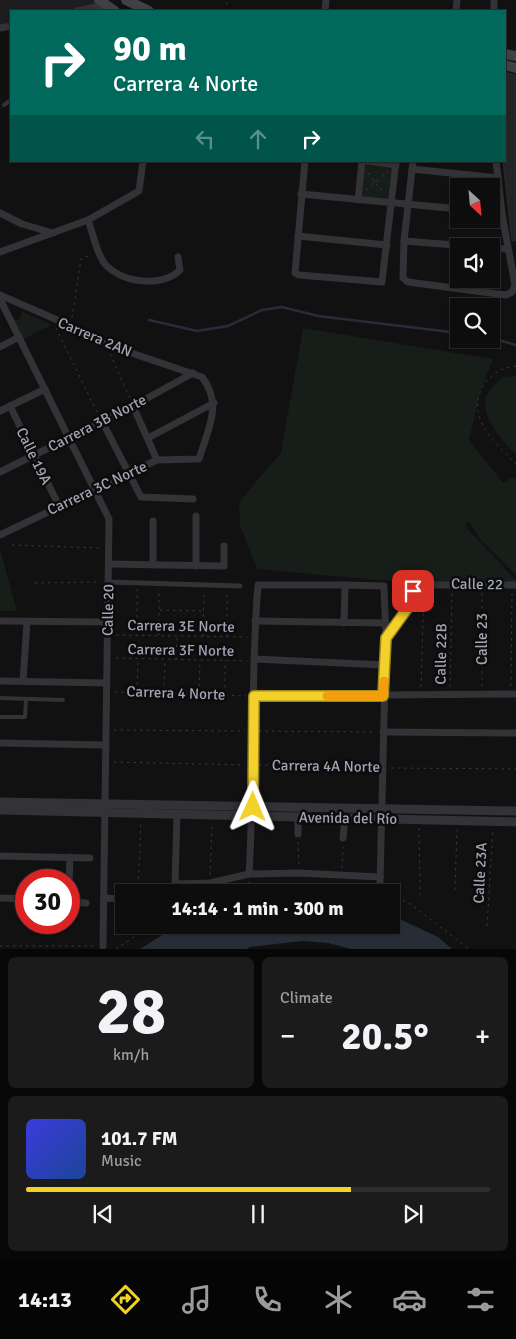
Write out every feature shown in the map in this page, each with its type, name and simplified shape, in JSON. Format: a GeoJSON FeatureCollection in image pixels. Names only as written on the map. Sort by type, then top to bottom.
{"type":"FeatureCollection","features":[{"type":"Feature","properties":{"kind":"main road"},"geometry":{"type":"LineString","coordinates":[[126,0],[148,10]]}},
{"type":"Feature","properties":{"kind":"main road"},"geometry":{"type":"LineString","coordinates":[[102,2],[114,10]]}},
{"type":"Feature","properties":{"kind":"street"},"geometry":{"type":"LineString","coordinates":[[79,10],[102,2]]}},
{"type":"Feature","properties":{"kind":"street"},"geometry":{"type":"LineString","coordinates":[[0,252],[54,234],[88,220],[139,191],[143,162]]}},
{"type":"Feature","properties":{"kind":"street"},"geometry":{"type":"LineString","coordinates":[[305,162],[294,272],[298,275],[382,282],[395,164],[376,162]]}},
{"type":"Feature","properties":{"kind":"street"},"geometry":{"type":"LineString","coordinates":[[358,200],[362,162]]}},
{"type":"Feature","properties":{"kind":"street"},"geometry":{"type":"LineString","coordinates":[[496,162],[498,178],[412,165],[404,241],[403,278],[408,282],[506,295],[512,292],[515,285],[500,196]]}},
{"type":"Feature","properties":{"kind":"street"},"geometry":{"type":"LineString","coordinates":[[302,194],[450,208]]}},
{"type":"Feature","properties":{"kind":"street"},"geometry":{"type":"LineString","coordinates":[[0,213],[22,224],[54,234]]}},
{"type":"Feature","properties":{"kind":"street"},"geometry":{"type":"LineString","coordinates":[[88,220],[99,253],[105,264],[125,278],[163,281],[173,277],[180,270],[178,257]]}},
{"type":"Feature","properties":{"kind":"street"},"geometry":{"type":"LineString","coordinates":[[298,236],[386,245]]}},
{"type":"Feature","properties":{"kind":"street"},"geometry":{"type":"LineString","coordinates":[[404,241],[450,245]]}},
{"type":"Feature","properties":{"kind":"street"},"geometry":{"type":"LineString","coordinates":[[500,249],[508,249]]}},
{"type":"Feature","properties":{"kind":"street","name":"Carrera 2AN"},"geometry":{"type":"LineString","coordinates":[[0,297],[71,326],[105,344],[193,373]]}},
{"type":"Feature","properties":{"kind":"street","name":"Calle 20"},"geometry":{"type":"LineString","coordinates":[[0,297],[109,519],[103,946]]}},
{"type":"Feature","properties":{"kind":"street"},"geometry":{"type":"LineString","coordinates":[[0,347],[19,338]]}},
{"type":"Feature","properties":{"kind":"street"},"geometry":{"type":"LineString","coordinates":[[148,438],[214,403],[211,388],[202,377],[193,373]]}},
{"type":"Feature","properties":{"kind":"street","name":"Carrera 3B Norte"},"geometry":{"type":"LineString","coordinates":[[0,472],[133,406],[193,373]]}},
{"type":"Feature","properties":{"kind":"street"},"geometry":{"type":"LineString","coordinates":[[0,411],[45,389]]}},
{"type":"Feature","properties":{"kind":"street","name":"Carrera 3C Norte"},"geometry":{"type":"LineString","coordinates":[[0,535],[94,488],[157,460],[199,459],[214,403]]}},
{"type":"Feature","properties":{"kind":"street","name":"Calle 19A"},"geometry":{"type":"LineString","coordinates":[[10,406],[59,506]]}},
{"type":"Feature","properties":{"kind":"street"},"geometry":{"type":"LineString","coordinates":[[133,406],[157,460]]}},
{"type":"Feature","properties":{"kind":"street"},"geometry":{"type":"LineString","coordinates":[[102,421],[141,498],[193,498]]}},
{"type":"Feature","properties":{"kind":"street"},"geometry":{"type":"LineString","coordinates":[[196,516],[196,566]]}},
{"type":"Feature","properties":{"kind":"street"},"geometry":{"type":"LineString","coordinates":[[152,565],[153,521]]}},
{"type":"Feature","properties":{"kind":"street"},"geometry":{"type":"LineString","coordinates":[[109,564],[224,566],[224,546]]}},
{"type":"Feature","properties":{"kind":"street"},"geometry":{"type":"LineString","coordinates":[[108,582],[240,586]]}},
{"type":"Feature","properties":{"kind":"street"},"geometry":{"type":"LineString","coordinates":[[386,638],[407,609],[413,591],[424,583]]}},
{"type":"Feature","properties":{"kind":"street","name":"Calle 22"},"geometry":{"type":"LineString","coordinates":[[424,583],[514,585]]}},
{"type":"Feature","properties":{"kind":"street"},"geometry":{"type":"LineString","coordinates":[[210,884],[249,874],[299,873],[341,875],[381,884],[380,814],[386,638],[384,586],[258,585],[254,660],[253,811],[249,874]]}},
{"type":"Feature","properties":{"kind":"street"},"geometry":{"type":"LineString","coordinates":[[344,623],[345,585]]}},
{"type":"Feature","properties":{"kind":"street"},"geometry":{"type":"LineString","coordinates":[[0,621],[108,622]]}},
{"type":"Feature","properties":{"kind":"street"},"geometry":{"type":"LineString","coordinates":[[255,621],[385,623]]}},
{"type":"Feature","properties":{"kind":"street"},"geometry":{"type":"LineString","coordinates":[[23,681],[27,622]]}},
{"type":"Feature","properties":{"kind":"street"},"geometry":{"type":"LineString","coordinates":[[254,660],[385,665]]}},
{"type":"Feature","properties":{"kind":"street","name":"Carrera 4 Norte"},"geometry":{"type":"LineString","coordinates":[[0,681],[107,683]]}},
{"type":"Feature","properties":{"kind":"street"},"geometry":{"type":"LineString","coordinates":[[254,696],[513,694]]}},
{"type":"Feature","properties":{"kind":"street"},"geometry":{"type":"LineString","coordinates":[[383,732],[516,733]]}},
{"type":"Feature","properties":{"kind":"street"},"geometry":{"type":"LineString","coordinates":[[0,743],[106,745]]}},
{"type":"Feature","properties":{"kind":"street","name":"Avenida del Río"},"geometry":{"type":"LineString","coordinates":[[0,802],[105,808],[380,814],[516,812]]}},
{"type":"Feature","properties":{"kind":"street","name":"Avenida del Río"},"geometry":{"type":"LineString","coordinates":[[0,810],[105,808],[141,813],[212,816],[253,811],[298,816],[345,818],[380,814],[419,819],[516,822]]}},
{"type":"Feature","properties":{"kind":"street"},"geometry":{"type":"LineString","coordinates":[[175,884],[177,814]]}},
{"type":"Feature","properties":{"kind":"street"},"geometry":{"type":"LineString","coordinates":[[298,816],[298,834]]}},
{"type":"Feature","properties":{"kind":"street"},"geometry":{"type":"LineString","coordinates":[[343,838],[345,818]]}},
{"type":"Feature","properties":{"kind":"street"},"geometry":{"type":"LineString","coordinates":[[0,856],[90,858]]}},
{"type":"Feature","properties":{"kind":"street"},"geometry":{"type":"LineString","coordinates":[[70,857],[70,869]]}},
{"type":"Feature","properties":{"kind":"street"},"geometry":{"type":"LineString","coordinates":[[0,898],[15,899]]}},
{"type":"Feature","properties":{"kind":"street"},"geometry":{"type":"LineString","coordinates":[[104,898],[115,899]]}},
{"type":"Feature","properties":{"kind":"street"},"geometry":{"type":"LineString","coordinates":[[80,902],[86,903]]}},
{"type":"Feature","properties":{"kind":"lane"},"geometry":{"type":"LineString","coordinates":[[4,106],[10,101]]}},
{"type":"Feature","properties":{"kind":"lane"},"geometry":{"type":"LineString","coordinates":[[0,698],[63,700]]}},
{"type":"Feature","properties":{"kind":"lane"},"geometry":{"type":"LineString","coordinates":[[0,717],[25,717],[26,699]]}},
{"type":"Feature","properties":{"kind":"path"},"geometry":{"type":"LineString","coordinates":[[379,199],[380,189],[373,182],[377,181],[395,164]]}},
{"type":"Feature","properties":{"kind":"path"},"geometry":{"type":"LineString","coordinates":[[71,326],[81,259],[99,253]]}},
{"type":"Feature","properties":{"kind":"path"},"geometry":{"type":"LineString","coordinates":[[52,319],[102,421]]}},
{"type":"Feature","properties":{"kind":"path"},"geometry":{"type":"LineString","coordinates":[[105,344],[133,406]]}},
{"type":"Feature","properties":{"kind":"path"},"geometry":{"type":"LineString","coordinates":[[516,366],[493,374],[481,389],[476,408],[488,436],[516,464]]}},
{"type":"Feature","properties":{"kind":"path"},"geometry":{"type":"LineString","coordinates":[[12,545],[109,548]]}},
{"type":"Feature","properties":{"kind":"path"},"geometry":{"type":"LineString","coordinates":[[34,583],[108,582]]}},
{"type":"Feature","properties":{"kind":"path"},"geometry":{"type":"LineString","coordinates":[[136,583],[137,635]]}},
{"type":"Feature","properties":{"kind":"path"},"geometry":{"type":"LineString","coordinates":[[420,695],[424,583]]}},
{"type":"Feature","properties":{"kind":"path","name":"Calle 22B"},"geometry":{"type":"LineString","coordinates":[[450,695],[452,583]]}},
{"type":"Feature","properties":{"kind":"path"},"geometry":{"type":"LineString","coordinates":[[159,636],[160,584]]}},
{"type":"Feature","properties":{"kind":"path"},"geometry":{"type":"LineString","coordinates":[[203,636],[204,584]]}},
{"type":"Feature","properties":{"kind":"path","name":"Calle 23"},"geometry":{"type":"LineString","coordinates":[[482,584],[482,695]]}},
{"type":"Feature","properties":{"kind":"path"},"geometry":{"type":"LineString","coordinates":[[513,694],[514,585]]}},
{"type":"Feature","properties":{"kind":"path"},"geometry":{"type":"LineString","coordinates":[[227,637],[228,586]]}},
{"type":"Feature","properties":{"kind":"path"},"geometry":{"type":"LineString","coordinates":[[159,610],[204,611]]}},
{"type":"Feature","properties":{"kind":"path","name":"Carrera 3E Norte"},"geometry":{"type":"LineString","coordinates":[[108,635],[255,637]]}},
{"type":"Feature","properties":{"kind":"path"},"geometry":{"type":"LineString","coordinates":[[176,660],[177,636]]}},
{"type":"Feature","properties":{"kind":"path","name":"Carrera 3F Norte"},"geometry":{"type":"LineString","coordinates":[[107,658],[254,660]]}},
{"type":"Feature","properties":{"kind":"path"},"geometry":{"type":"LineString","coordinates":[[138,659],[138,692]]}},
{"type":"Feature","properties":{"kind":"path"},"geometry":{"type":"LineString","coordinates":[[164,692],[165,659]]}},
{"type":"Feature","properties":{"kind":"path"},"geometry":{"type":"LineString","coordinates":[[199,694],[200,660]]}},
{"type":"Feature","properties":{"kind":"path"},"geometry":{"type":"LineString","coordinates":[[225,661],[225,695]]}},
{"type":"Feature","properties":{"kind":"path","name":"Carrera 4 Norte"},"geometry":{"type":"LineString","coordinates":[[107,692],[164,692],[254,696]]}},
{"type":"Feature","properties":{"kind":"path","name":"Carrera 4A Norte"},"geometry":{"type":"LineString","coordinates":[[106,761],[516,769]]}},
{"type":"Feature","properties":{"kind":"path"},"geometry":{"type":"LineString","coordinates":[[138,884],[141,813]]}},
{"type":"Feature","properties":{"kind":"path"},"geometry":{"type":"LineString","coordinates":[[210,884],[212,816]]}},
{"type":"Feature","properties":{"kind":"path"},"geometry":{"type":"LineString","coordinates":[[419,819],[420,895]]}},
{"type":"Feature","properties":{"kind":"path"},"geometry":{"type":"LineString","coordinates":[[455,890],[457,821]]}},
{"type":"Feature","properties":{"kind":"path","name":"Calle 23A"},"geometry":{"type":"LineString","coordinates":[[487,926],[493,821]]}},
{"type":"Feature","properties":{"kind":"path"},"geometry":{"type":"LineString","coordinates":[[298,834],[299,873]]}},
{"type":"Feature","properties":{"kind":"path"},"geometry":{"type":"LineString","coordinates":[[341,875],[343,838]]}},
{"type":"Feature","properties":{"kind":"path"},"geometry":{"type":"LineString","coordinates":[[246,884],[252,882]]}},
{"type":"Feature","properties":{"kind":"path"},"geometry":{"type":"LineString","coordinates":[[350,883],[381,884]]}},
{"type":"Feature","properties":{"kind":"path"},"geometry":{"type":"LineString","coordinates":[[400,899],[409,903],[469,949]]}},
{"type":"Feature","properties":{"kind":"path"},"geometry":{"type":"LineString","coordinates":[[116,949],[138,934]]}},
{"type":"Feature","properties":{"kind":"path"},"geometry":{"type":"LineString","coordinates":[[0,946],[103,946]]}},
{"type":"Feature","properties":{"kind":"shaded area"},"geometry":{"type":"Polygon","coordinates":[[[0,0],[99,0],[105,5],[82,10],[10,10],[10,26],[0,28],[0,0]]]}},
{"type":"Feature","properties":{"kind":"shaded area"},"geometry":{"type":"Polygon","coordinates":[[[362,163],[392,167],[387,200],[358,197],[362,163]]]}},
{"type":"Feature","properties":{"kind":"shaded area"},"geometry":{"type":"Polygon","coordinates":[[[21,311],[52,325],[23,339],[13,319],[21,318],[21,311]]]}},
{"type":"Feature","properties":{"kind":"shaded area"},"geometry":{"type":"Polygon","coordinates":[[[303,328],[493,359],[481,389],[469,440],[503,483],[513,477],[516,479],[516,575],[479,538],[469,521],[465,526],[516,580],[516,585],[389,581],[257,569],[240,525],[239,502],[281,453],[303,328]]]}},
{"type":"Feature","properties":{"kind":"shaded area"},"geometry":{"type":"Polygon","coordinates":[[[516,376],[516,454],[500,438],[491,424],[486,410],[485,399],[494,385],[503,377],[516,376]]]}},
{"type":"Feature","properties":{"kind":"shaded area"},"geometry":{"type":"Polygon","coordinates":[[[0,549],[17,611],[0,611],[0,549]]]}},
{"type":"Feature","properties":{"kind":"shaded area"},"geometry":{"type":"Polygon","coordinates":[[[400,919],[438,937],[452,949],[351,949],[328,943],[302,941],[250,947],[247,949],[140,949],[164,934],[400,934],[400,919]]]}},
{"type":"Feature","properties":{"kind":"building"},"geometry":{"type":"Polygon","coordinates":[[[506,72],[516,75],[516,240],[512,241],[503,162],[506,162],[506,72]]]}},
{"type":"Feature","properties":{"kind":"waterway"},"geometry":{"type":"LineString","coordinates":[[149,320],[197,331],[228,326],[262,310],[282,307],[318,316],[450,332]]}},
{"type":"Feature","properties":{"kind":"waterway"},"geometry":{"type":"LineString","coordinates":[[500,341],[516,345]]}},
{"type":"Feature","properties":{"kind":"slow traffic"},"geometry":{"type":"LineString","coordinates":[[327,696],[383,696],[384,681]]}},
{"type":"Feature","properties":{"kind":"route"},"geometry":{"type":"LineString","coordinates":[[253,807],[254,696],[383,696],[386,638],[407,609],[413,591]]}}]}
